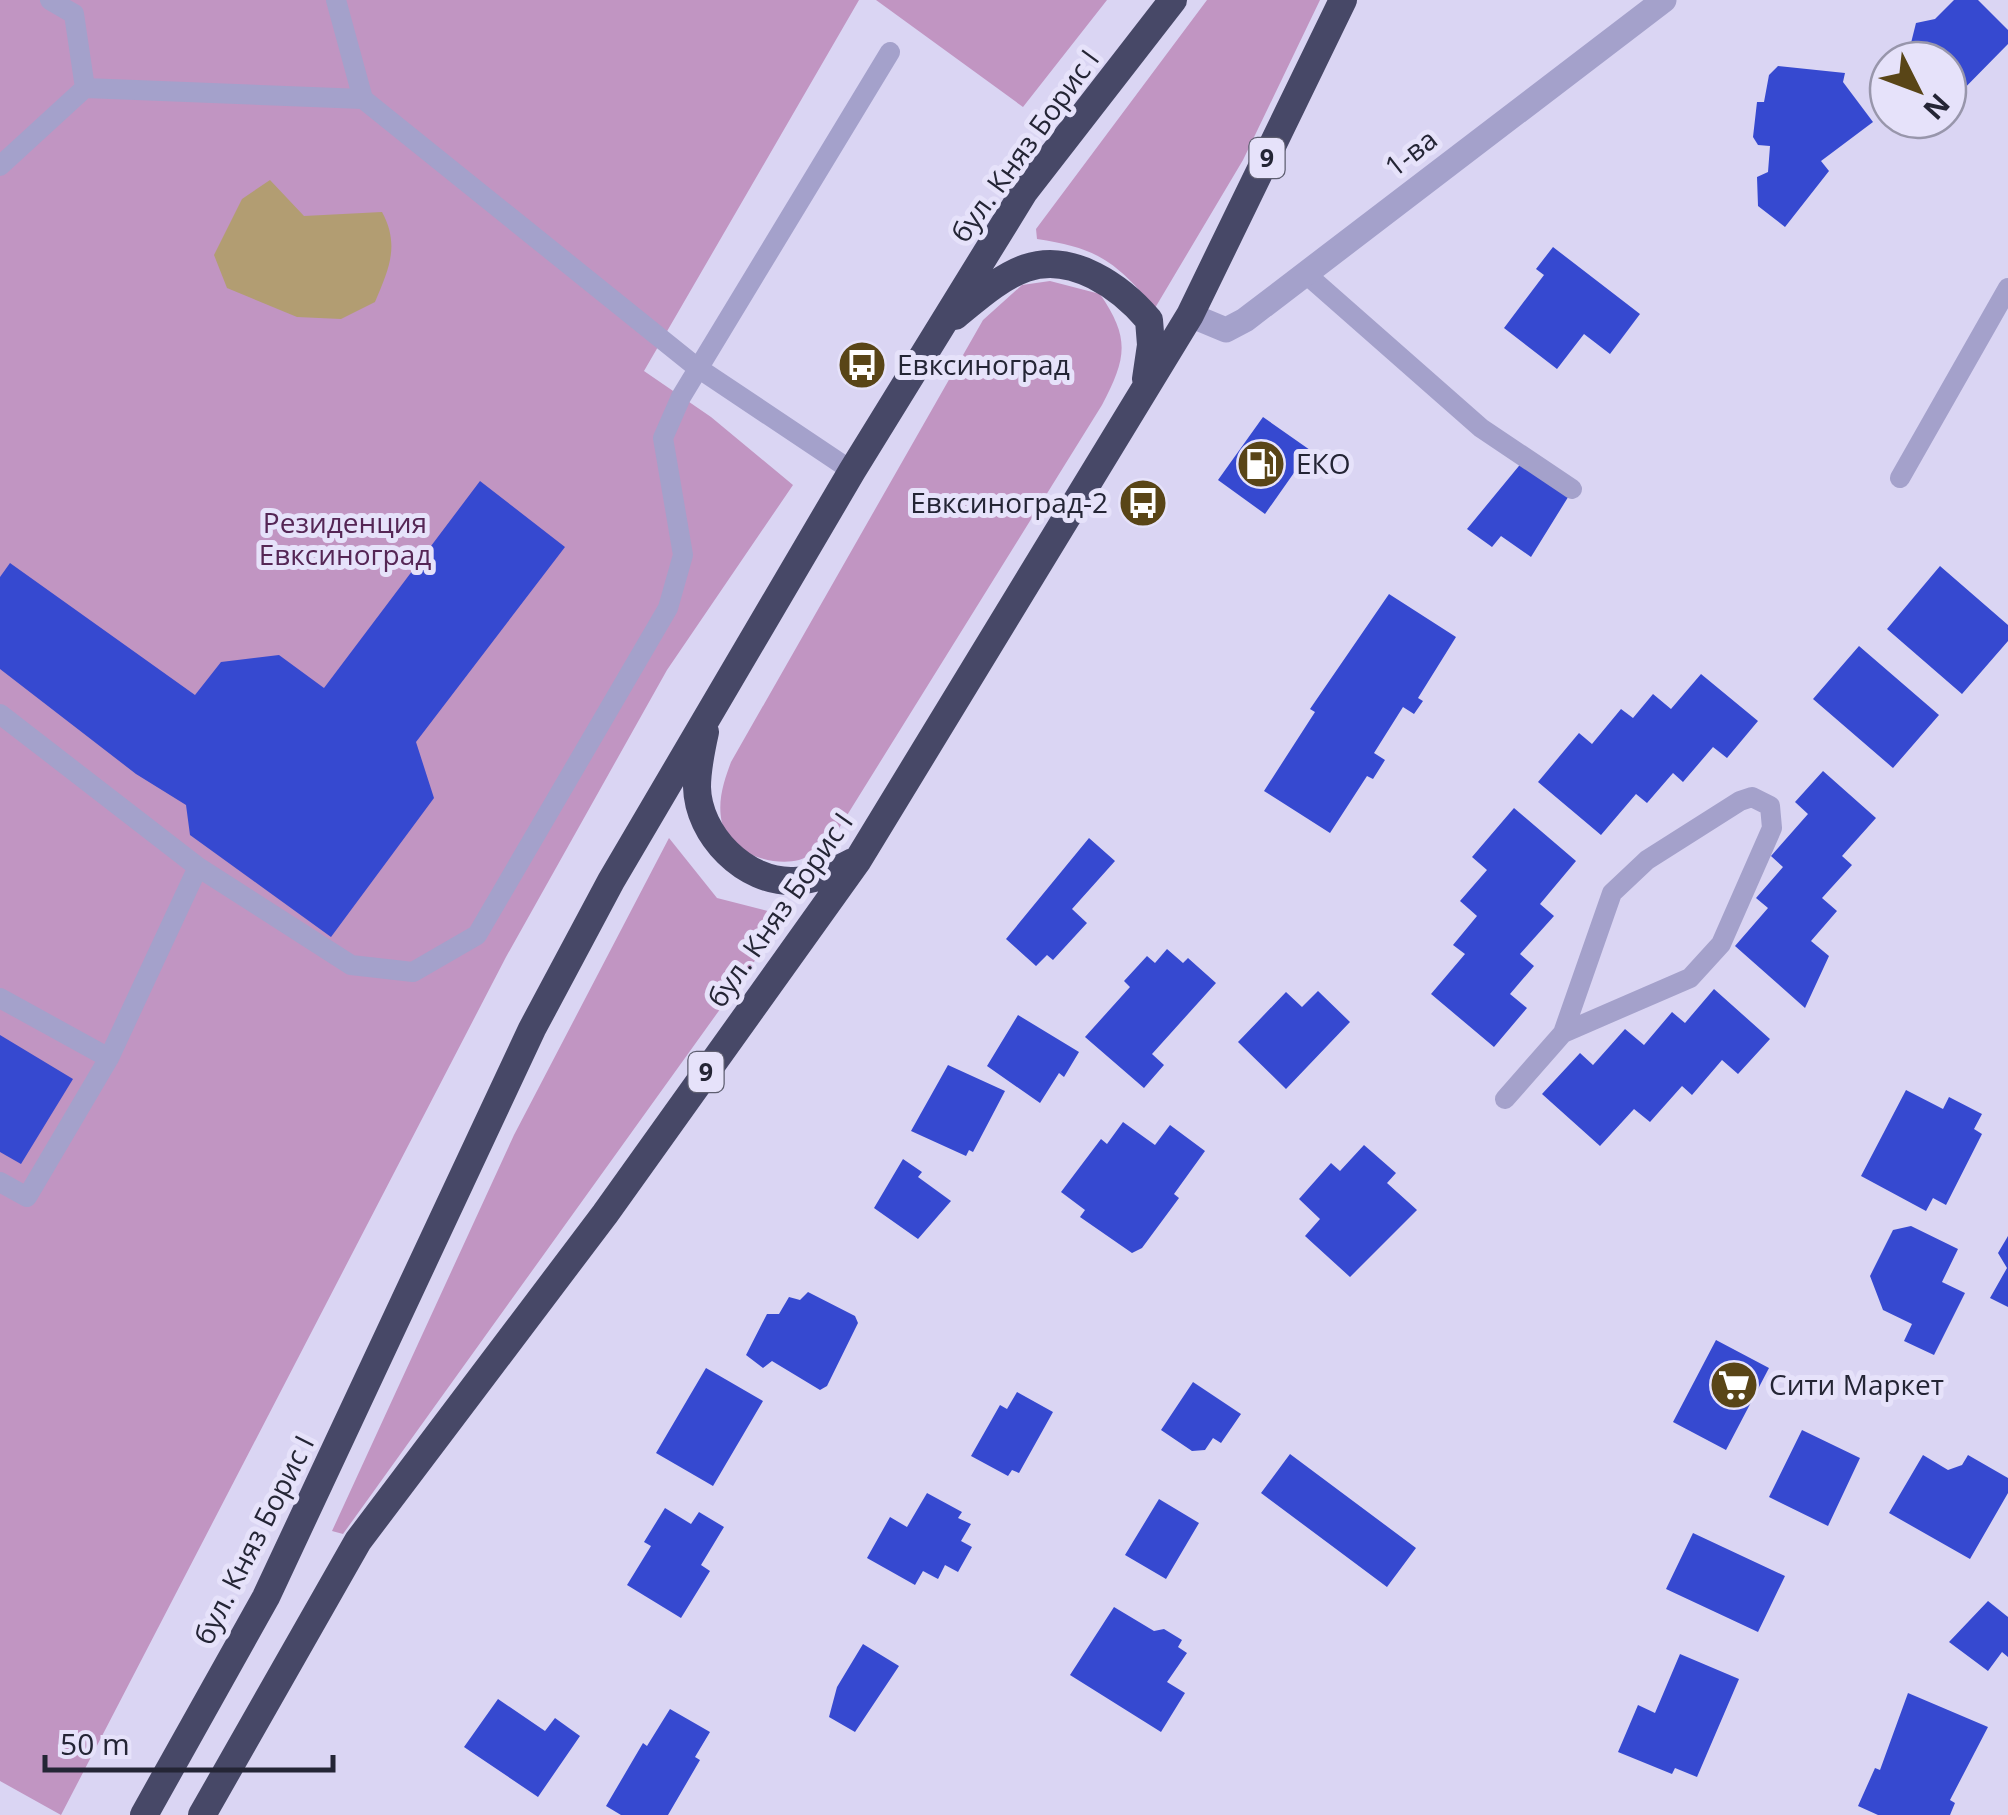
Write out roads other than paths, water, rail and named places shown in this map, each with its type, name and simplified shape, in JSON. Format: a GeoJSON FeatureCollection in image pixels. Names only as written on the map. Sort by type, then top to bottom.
{"type":"FeatureCollection","features":[{"type":"Feature","properties":{"kind":"highway","name":"бул. Княз Борис I"},"geometry":{"type":"LineString","coordinates":[[144,1815],[288,1554],[532,1029],[611,881],[852,471],[1024,192],[1173,0]]}},
{"type":"Feature","properties":{"kind":"highway","name":"бул. Княз Борис I"},"geometry":{"type":"LineString","coordinates":[[202,1815],[358,1541],[606,1214],[858,860],[1190,316],[1343,0]]}},
{"type":"Feature","properties":{"kind":"highway"},"geometry":{"type":"LineString","coordinates":[[939,329],[1025,268],[1050,264],[1077,269],[1112,286],[1148,320],[1151,345],[1145,386]]}},
{"type":"Feature","properties":{"kind":"highway"},"geometry":{"type":"LineString","coordinates":[[708,716],[697,789],[705,824],[726,853],[756,873],[791,882],[826,876],[858,860]]}},
{"type":"Feature","properties":{"kind":"street","name":"1-ва"},"geometry":{"type":"LineString","coordinates":[[1190,316],[1226,330],[1306,274],[1664,0]]}},
{"type":"Feature","properties":{"kind":"lane"},"geometry":{"type":"LineString","coordinates":[[50,0],[74,14],[85,88]]}},
{"type":"Feature","properties":{"kind":"lane"},"geometry":{"type":"LineString","coordinates":[[336,0],[363,99],[696,366],[852,471]]}},
{"type":"Feature","properties":{"kind":"lane"},"geometry":{"type":"LineString","coordinates":[[0,714],[198,866],[351,965],[413,972],[477,935],[668,608],[683,556],[663,438],[696,366],[890,52]]}},
{"type":"Feature","properties":{"kind":"lane"},"geometry":{"type":"LineString","coordinates":[[0,166],[85,88],[363,99]]}},
{"type":"Feature","properties":{"kind":"lane"},"geometry":{"type":"LineString","coordinates":[[1306,274],[1481,428],[1572,488]]}},
{"type":"Feature","properties":{"kind":"lane"},"geometry":{"type":"LineString","coordinates":[[1900,478],[2008,288]]}},
{"type":"Feature","properties":{"kind":"lane"},"geometry":{"type":"LineString","coordinates":[[1504,1099],[1563,1033],[1612,894],[1647,860],[1740,801],[1752,798],[1770,806],[1772,828],[1721,944],[1690,978],[1563,1033]]}},
{"type":"Feature","properties":{"kind":"lane"},"geometry":{"type":"LineString","coordinates":[[0,1182],[27,1197],[109,1058],[198,866]]}},
{"type":"Feature","properties":{"kind":"lane"},"geometry":{"type":"LineString","coordinates":[[0,998],[109,1058]]}},
{"type":"Feature","properties":{"kind":"place","name":"Евксиноград"},"geometry":{"type":"Point","coordinates":[862,365]}},
{"type":"Feature","properties":{"kind":"place","name":"ЕКО"},"geometry":{"type":"Point","coordinates":[1261,464]}},
{"type":"Feature","properties":{"kind":"place","name":"Евксиноград-2"},"geometry":{"type":"Point","coordinates":[1143,503]}},
{"type":"Feature","properties":{"kind":"place","name":"Сити Маркет"},"geometry":{"type":"Point","coordinates":[1734,1385]}},
{"type":"Feature","properties":{"kind":"park label","name":"Резиденция Евксиноград"},"geometry":{"type":"Point","coordinates":[345,539]}}]}
